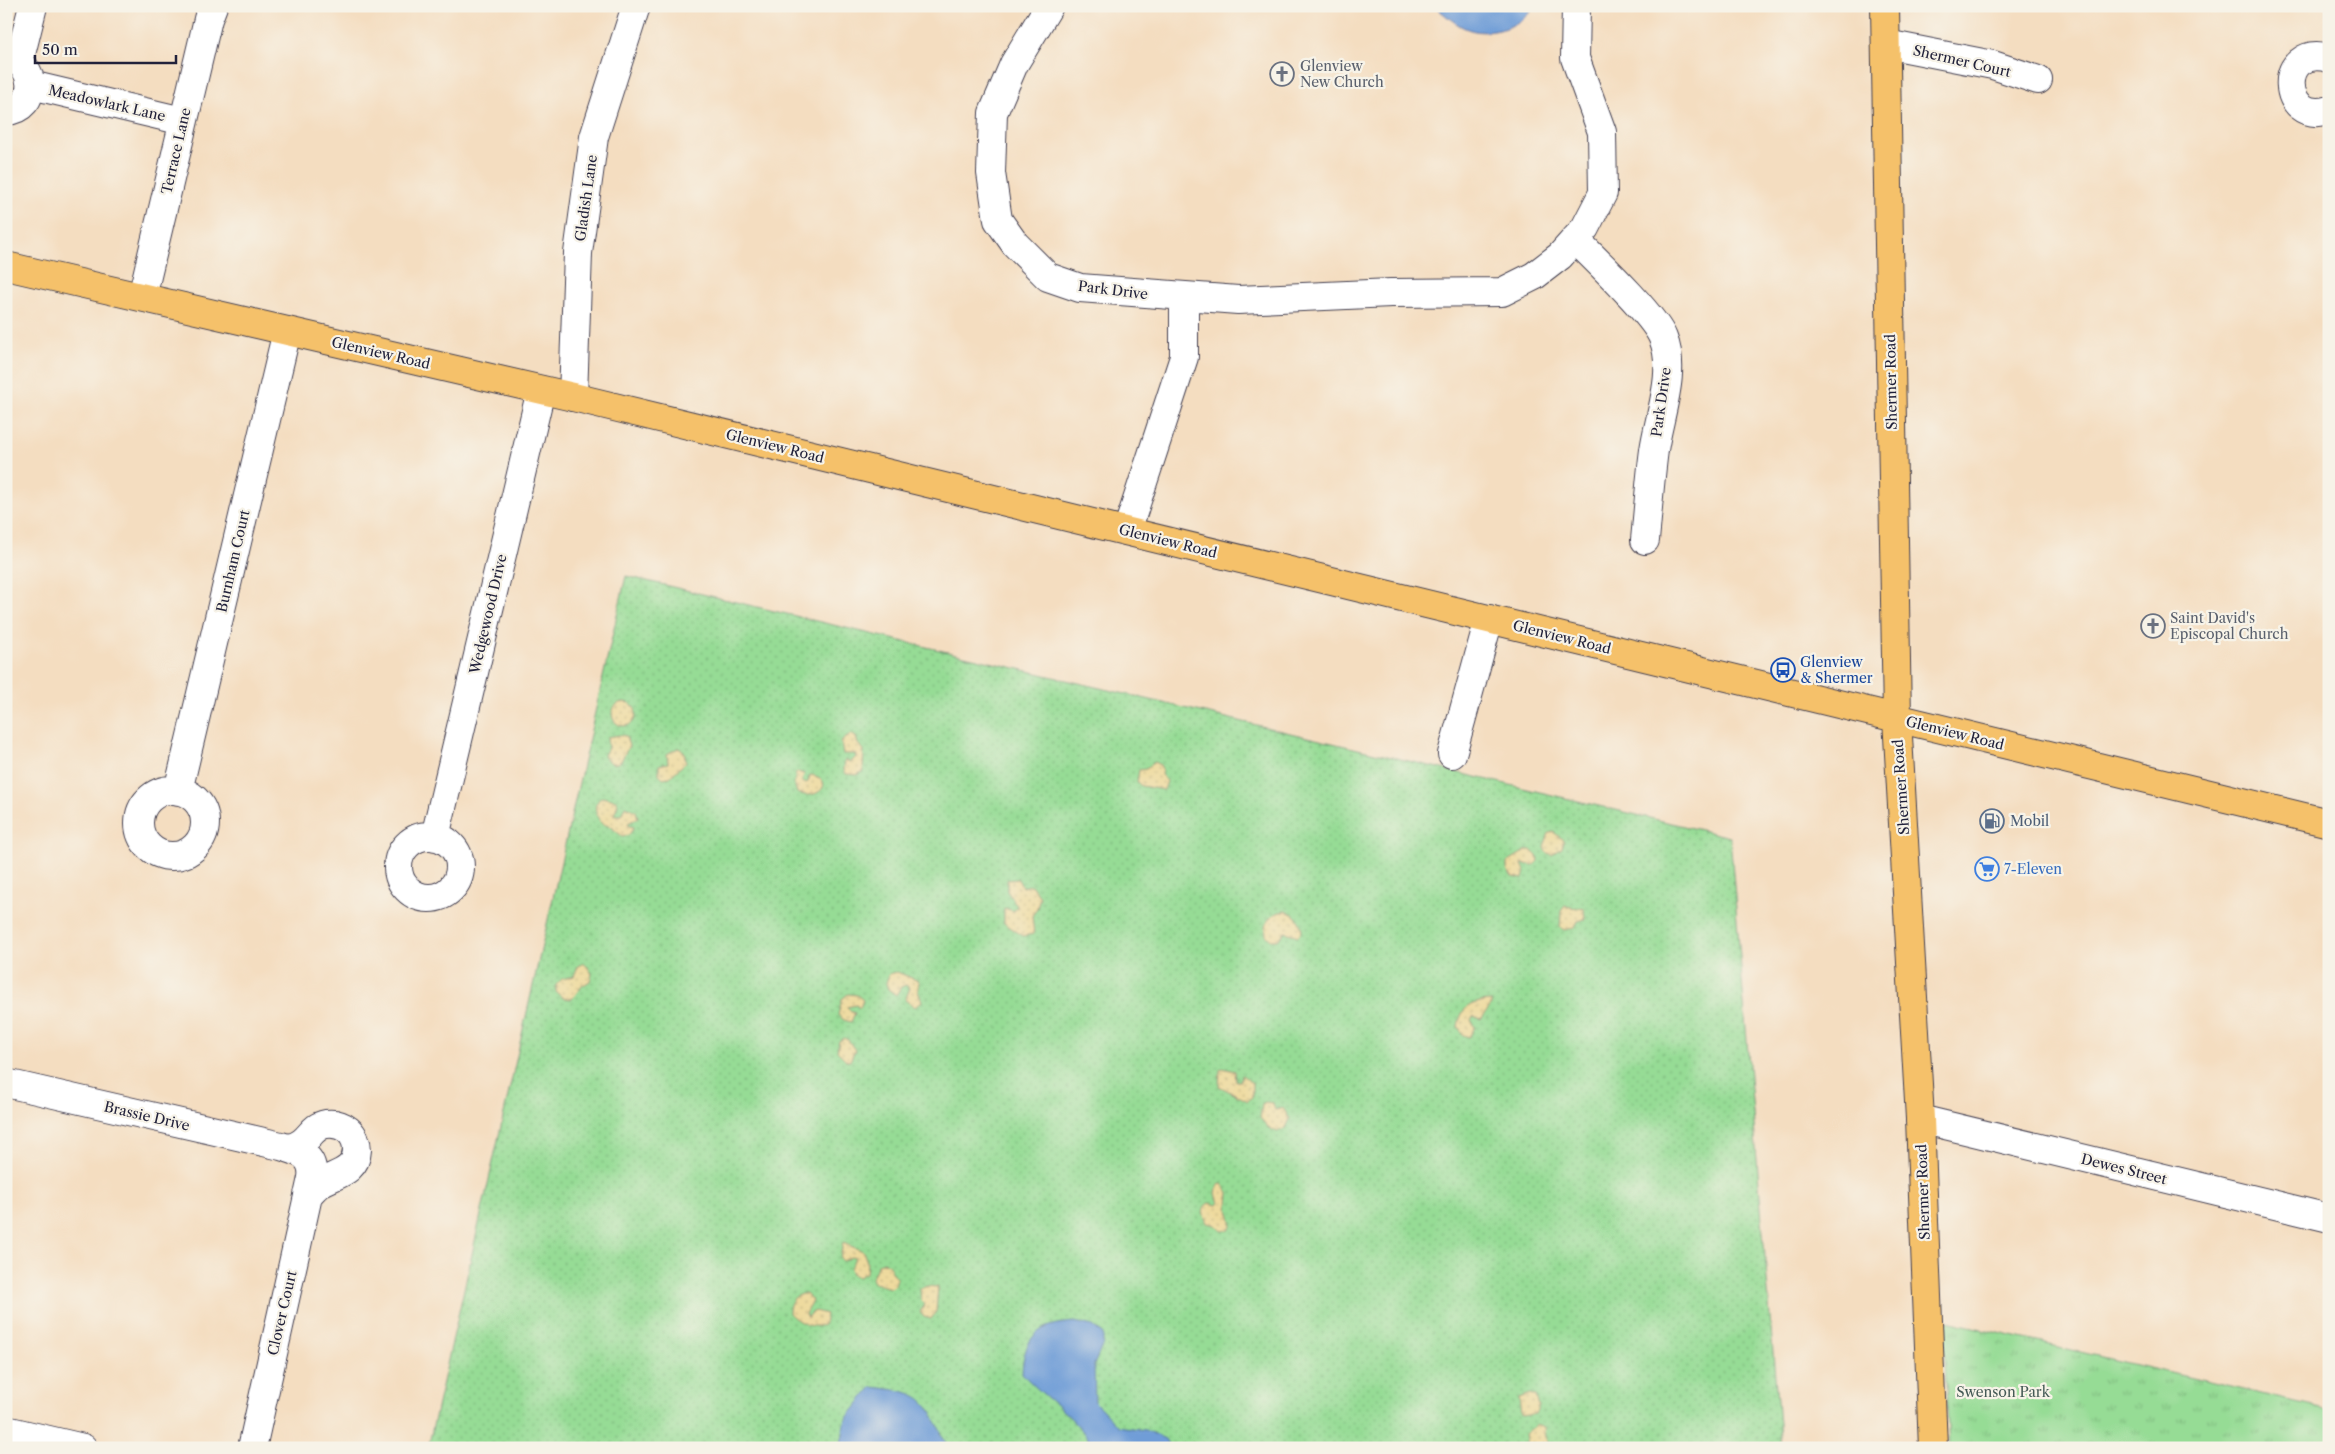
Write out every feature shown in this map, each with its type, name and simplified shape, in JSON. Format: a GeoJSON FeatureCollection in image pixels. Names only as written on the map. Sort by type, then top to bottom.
{"type":"FeatureCollection","features":[{"type":"Feature","properties":{"kind":"main road","name":"Shermer Road"},"geometry":{"type":"LineString","coordinates":[[1885,6],[1897,719],[1920,1119],[1933,1448]]}},
{"type":"Feature","properties":{"kind":"main road","name":"Glenview Road"},"geometry":{"type":"LineString","coordinates":[[6,266],[573,397],[2329,823]]}},
{"type":"Feature","properties":{"kind":"street","name":"Meadowlark Lane"},"geometry":{"type":"LineString","coordinates":[[6,111],[19,107],[25,102],[19,69],[33,6]]}},
{"type":"Feature","properties":{"kind":"street","name":"Terrace Lane"},"geometry":{"type":"LineString","coordinates":[[142,297],[183,121],[213,6]]}},
{"type":"Feature","properties":{"kind":"street","name":"Gladish Lane"},"geometry":{"type":"LineString","coordinates":[[573,397],[578,253],[594,137],[636,6]]}},
{"type":"Feature","properties":{"kind":"street","name":"Park Drive"},"geometry":{"type":"LineString","coordinates":[[1048,6],[1014,64],[993,113],[990,173],[998,220],[1015,244],[1048,277],[1080,288],[1184,297],[1282,299],[1391,293],[1502,292],[1534,276],[1560,256],[1585,228],[1603,193],[1602,132],[1576,58],[1576,6]]}},
{"type":"Feature","properties":{"kind":"street","name":"Shermer Court"},"geometry":{"type":"LineString","coordinates":[[1886,44],[1993,65],[2038,80]]}},
{"type":"Feature","properties":{"kind":"street"},"geometry":{"type":"LineString","coordinates":[[2329,58],[2321,56],[2307,58],[2295,67],[2290,80],[2292,95],[2302,107],[2315,112],[2329,110]]}},
{"type":"Feature","properties":{"kind":"street","name":"Meadowlark Lane"},"geometry":{"type":"LineString","coordinates":[[19,69],[183,121]]}},
{"type":"Feature","properties":{"kind":"street","name":"Park Drive"},"geometry":{"type":"LineString","coordinates":[[1575,239],[1643,310],[1663,336],[1668,352],[1666,391],[1654,449],[1645,540]]}},
{"type":"Feature","properties":{"kind":"street"},"geometry":{"type":"LineString","coordinates":[[1127,531],[1184,357],[1184,297]]}},
{"type":"Feature","properties":{"kind":"street","name":"Burnham Court"},"geometry":{"type":"LineString","coordinates":[[178,791],[287,331]]}},
{"type":"Feature","properties":{"kind":"street","name":"Wedgewood Drive"},"geometry":{"type":"LineString","coordinates":[[434,837],[541,390]]}},
{"type":"Feature","properties":{"kind":"street"},"geometry":{"type":"LineString","coordinates":[[1452,754],[1489,619]]}},
{"type":"Feature","properties":{"kind":"street","name":"Brassie Drive"},"geometry":{"type":"LineString","coordinates":[[6,1084],[289,1148],[308,1157],[313,1167],[310,1186]]}},
{"type":"Feature","properties":{"kind":"street","name":"Dewes Street"},"geometry":{"type":"LineString","coordinates":[[1920,1119],[2329,1218]]}},
{"type":"Feature","properties":{"kind":"street"},"geometry":{"type":"LineString","coordinates":[[289,1148],[302,1145],[312,1132],[326,1124],[343,1126],[355,1139],[357,1147],[354,1163],[348,1170],[318,1185],[310,1186]]}},
{"type":"Feature","properties":{"kind":"street","name":"Clover Court"},"geometry":{"type":"LineString","coordinates":[[252,1448],[310,1186]]}},
{"type":"Feature","properties":{"kind":"street"},"geometry":{"type":"LineString","coordinates":[[6,1430],[83,1448]]}},
{"type":"Feature","properties":{"kind":"green space"},"geometry":{"type":"Polygon","coordinates":[[[626,576],[1730,837],[1781,1448],[428,1448],[626,576]]]}},
{"type":"Feature","properties":{"kind":"green space","name":"Swenson Park"},"geometry":{"type":"Polygon","coordinates":[[[1943,1320],[2329,1410],[2329,1448],[1949,1448],[1943,1320]]]}},
{"type":"Feature","properties":{"kind":"sand"},"geometry":{"type":"Polygon","coordinates":[[[624,702],[629,703],[635,709],[635,719],[629,725],[624,726],[619,725],[613,719],[612,714],[613,709],[619,703],[624,702]]]}},
{"type":"Feature","properties":{"kind":"sand"},"geometry":{"type":"Polygon","coordinates":[[[851,734],[856,737],[858,744],[864,750],[863,771],[857,775],[846,774],[844,770],[845,760],[851,762],[856,757],[855,754],[843,754],[841,742],[851,734]]]}},
{"type":"Feature","properties":{"kind":"sand"},"geometry":{"type":"Polygon","coordinates":[[[626,736],[629,746],[621,761],[613,764],[604,755],[608,748],[607,737],[626,736]]]}},
{"type":"Feature","properties":{"kind":"sand"},"geometry":{"type":"Polygon","coordinates":[[[678,748],[684,751],[686,762],[670,777],[663,778],[659,774],[659,765],[668,763],[667,754],[678,748]]]}},
{"type":"Feature","properties":{"kind":"sand"},"geometry":{"type":"Polygon","coordinates":[[[1154,762],[1160,765],[1162,769],[1161,775],[1167,781],[1164,790],[1141,786],[1137,782],[1139,770],[1146,769],[1154,762]]]}},
{"type":"Feature","properties":{"kind":"sand"},"geometry":{"type":"Polygon","coordinates":[[[796,773],[804,774],[802,782],[805,783],[808,782],[810,775],[822,780],[824,784],[819,792],[806,795],[797,793],[794,783],[796,773]]]}},
{"type":"Feature","properties":{"kind":"sand"},"geometry":{"type":"Polygon","coordinates":[[[602,797],[616,800],[618,804],[614,815],[621,815],[625,806],[636,811],[638,818],[628,823],[629,826],[634,827],[629,835],[622,836],[611,827],[601,823],[597,816],[596,806],[602,797]]]}},
{"type":"Feature","properties":{"kind":"sand"},"geometry":{"type":"Polygon","coordinates":[[[1554,832],[1564,841],[1562,848],[1552,855],[1546,852],[1544,846],[1549,833],[1554,832]]]}},
{"type":"Feature","properties":{"kind":"sand"},"geometry":{"type":"Polygon","coordinates":[[[1527,850],[1531,850],[1537,856],[1538,861],[1534,865],[1522,864],[1525,871],[1523,879],[1512,877],[1507,869],[1507,862],[1527,850]]]}},
{"type":"Feature","properties":{"kind":"sand"},"geometry":{"type":"Polygon","coordinates":[[[1018,879],[1022,887],[1031,885],[1040,897],[1037,908],[1032,916],[1034,934],[1023,936],[1004,923],[1004,908],[1014,911],[1017,906],[1007,891],[1007,880],[1018,879]]]}},
{"type":"Feature","properties":{"kind":"sand"},"geometry":{"type":"Polygon","coordinates":[[[1565,906],[1584,909],[1585,919],[1578,921],[1575,928],[1564,930],[1560,927],[1561,911],[1565,906]]]}},
{"type":"Feature","properties":{"kind":"sand"},"geometry":{"type":"Polygon","coordinates":[[[1285,911],[1297,918],[1302,931],[1298,936],[1285,932],[1278,940],[1271,940],[1266,935],[1267,922],[1272,916],[1285,911]]]}},
{"type":"Feature","properties":{"kind":"sand"},"geometry":{"type":"Polygon","coordinates":[[[583,963],[592,974],[590,981],[582,986],[572,999],[563,998],[556,992],[556,985],[562,979],[574,976],[578,966],[583,963]]]}},
{"type":"Feature","properties":{"kind":"sand"},"geometry":{"type":"Polygon","coordinates":[[[897,972],[919,981],[918,991],[922,1001],[915,1007],[905,1000],[910,988],[906,985],[901,987],[896,995],[888,989],[886,983],[889,974],[897,972]]]}},
{"type":"Feature","properties":{"kind":"sand"},"geometry":{"type":"Polygon","coordinates":[[[848,994],[857,995],[863,1000],[860,1008],[856,1005],[847,1007],[855,1013],[851,1022],[844,1020],[838,1015],[842,999],[848,994]]]}},
{"type":"Feature","properties":{"kind":"sand"},"geometry":{"type":"Polygon","coordinates":[[[1491,1001],[1491,1006],[1481,1019],[1473,1016],[1471,1020],[1475,1027],[1469,1037],[1463,1035],[1458,1026],[1462,1014],[1468,1006],[1491,1001]]]}},
{"type":"Feature","properties":{"kind":"sand"},"geometry":{"type":"Polygon","coordinates":[[[844,1038],[848,1040],[855,1050],[850,1061],[847,1061],[837,1051],[839,1041],[844,1038]]]}},
{"type":"Feature","properties":{"kind":"sand"},"geometry":{"type":"Polygon","coordinates":[[[1222,1068],[1235,1071],[1236,1081],[1240,1081],[1242,1075],[1252,1083],[1252,1097],[1248,1101],[1219,1086],[1220,1070],[1222,1068]]]}},
{"type":"Feature","properties":{"kind":"sand"},"geometry":{"type":"Polygon","coordinates":[[[1265,1102],[1273,1103],[1275,1110],[1283,1108],[1290,1119],[1286,1128],[1277,1132],[1268,1127],[1260,1118],[1262,1105],[1265,1102]]]}},
{"type":"Feature","properties":{"kind":"sand"},"geometry":{"type":"Polygon","coordinates":[[[1222,1184],[1229,1192],[1228,1208],[1231,1225],[1229,1229],[1222,1231],[1216,1225],[1207,1223],[1204,1207],[1209,1203],[1217,1205],[1219,1203],[1216,1193],[1218,1185],[1222,1184]]]}},
{"type":"Feature","properties":{"kind":"sand"},"geometry":{"type":"Polygon","coordinates":[[[843,1243],[863,1251],[867,1262],[866,1273],[858,1277],[852,1274],[850,1268],[855,1258],[851,1257],[843,1261],[840,1258],[843,1243]]]}},
{"type":"Feature","properties":{"kind":"sand"},"geometry":{"type":"Polygon","coordinates":[[[884,1262],[890,1265],[892,1273],[897,1278],[895,1285],[890,1288],[874,1283],[872,1278],[878,1264],[884,1262]]]}},
{"type":"Feature","properties":{"kind":"sand"},"geometry":{"type":"Polygon","coordinates":[[[927,1286],[938,1287],[936,1312],[931,1319],[924,1317],[920,1312],[925,1304],[921,1300],[920,1289],[927,1286]]]}},
{"type":"Feature","properties":{"kind":"sand"},"geometry":{"type":"Polygon","coordinates":[[[801,1294],[806,1294],[812,1300],[805,1314],[807,1317],[815,1311],[826,1314],[824,1325],[805,1324],[789,1313],[792,1301],[801,1294]]]}},
{"type":"Feature","properties":{"kind":"sand"},"geometry":{"type":"Polygon","coordinates":[[[1530,1394],[1536,1396],[1539,1407],[1535,1414],[1521,1416],[1519,1398],[1530,1394]]]}},
{"type":"Feature","properties":{"kind":"sand"},"geometry":{"type":"Polygon","coordinates":[[[1536,1425],[1544,1428],[1545,1437],[1551,1448],[1527,1445],[1525,1434],[1536,1425]]]}},
{"type":"Feature","properties":{"kind":"water"},"geometry":{"type":"Polygon","coordinates":[[[1435,6],[1535,6],[1520,21],[1511,26],[1490,32],[1479,32],[1459,25],[1435,6]]]}},
{"type":"Feature","properties":{"kind":"water"},"geometry":{"type":"Polygon","coordinates":[[[1075,1322],[1093,1326],[1103,1334],[1103,1344],[1094,1365],[1095,1402],[1118,1426],[1145,1430],[1165,1439],[1170,1448],[1093,1448],[1079,1426],[1022,1373],[1026,1350],[1035,1334],[1051,1326],[1075,1322]]]}},
{"type":"Feature","properties":{"kind":"water"},"geometry":{"type":"Polygon","coordinates":[[[872,1387],[905,1392],[923,1401],[935,1418],[948,1448],[840,1448],[846,1419],[872,1387]]]}},
{"type":"Feature","properties":{"kind":"place","name":"Glenview New Church"},"geometry":{"type":"Point","coordinates":[1282,74]}},
{"type":"Feature","properties":{"kind":"place","name":"Saint David's Episcopal Church"},"geometry":{"type":"Point","coordinates":[2153,626]}},
{"type":"Feature","properties":{"kind":"place","name":"Glenview & Shermer"},"geometry":{"type":"Point","coordinates":[1783,670]}},
{"type":"Feature","properties":{"kind":"place","name":"Mobil"},"geometry":{"type":"Point","coordinates":[1992,821]}},
{"type":"Feature","properties":{"kind":"place","name":"7-Eleven"},"geometry":{"type":"Point","coordinates":[1987,869]}}]}
